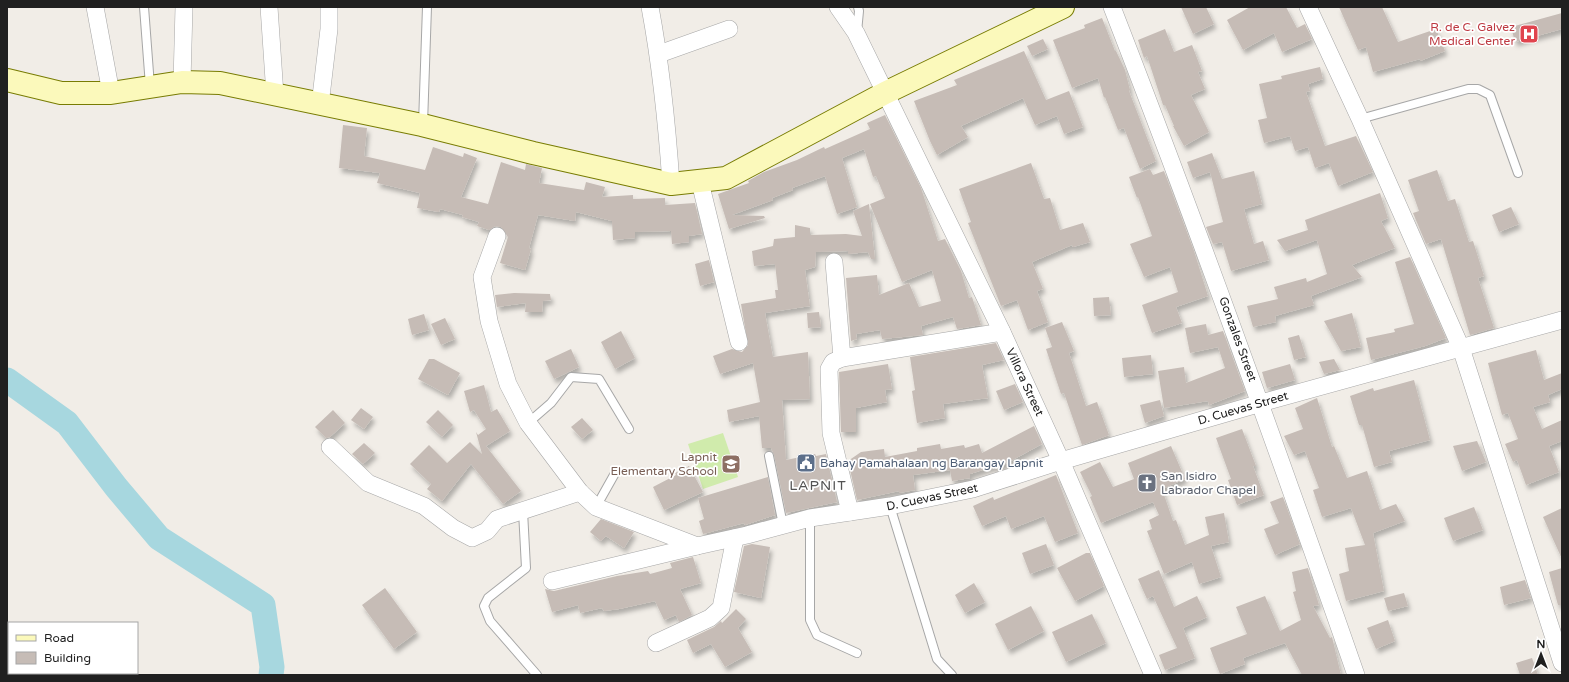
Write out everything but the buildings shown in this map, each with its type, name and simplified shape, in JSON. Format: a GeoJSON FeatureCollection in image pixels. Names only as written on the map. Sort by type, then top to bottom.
{"type":"FeatureCollection","features":[{"type":"Feature","properties":{"kind":"street"},"geometry":{"type":"LineString","coordinates":[[95,7],[111,93]]}},
{"type":"Feature","properties":{"kind":"street"},"geometry":{"type":"LineString","coordinates":[[182,82],[184,7]]}},
{"type":"Feature","properties":{"kind":"street"},"geometry":{"type":"LineString","coordinates":[[269,7],[275,95]]}},
{"type":"Feature","properties":{"kind":"street"},"geometry":{"type":"LineString","coordinates":[[320,105],[329,28],[329,7]]}},
{"type":"Feature","properties":{"kind":"street"},"geometry":{"type":"LineString","coordinates":[[650,7],[659,54],[668,134],[671,184]]}},
{"type":"Feature","properties":{"kind":"street","name":"Villora Street"},"geometry":{"type":"LineString","coordinates":[[838,7],[856,33],[1002,332],[1061,461],[1153,675]]}},
{"type":"Feature","properties":{"kind":"street"},"geometry":{"type":"LineString","coordinates":[[7,80],[61,93],[111,93],[182,82],[220,83],[422,125],[549,157],[671,184],[700,182],[726,178],[885,93],[1063,7]]}},
{"type":"Feature","properties":{"kind":"street","name":"Gonzales Street"},"geometry":{"type":"LineString","coordinates":[[1112,7],[1180,182],[1261,403],[1356,675]]}},
{"type":"Feature","properties":{"kind":"street"},"geometry":{"type":"LineString","coordinates":[[1308,7],[1360,119],[1461,348],[1562,662]]}},
{"type":"Feature","properties":{"kind":"street"},"geometry":{"type":"LineString","coordinates":[[659,54],[729,29]]}},
{"type":"Feature","properties":{"kind":"street"},"geometry":{"type":"LineString","coordinates":[[700,182],[739,342]]}},
{"type":"Feature","properties":{"kind":"street"},"geometry":{"type":"LineString","coordinates":[[497,236],[482,277],[484,291],[489,321],[508,384],[528,423],[580,492],[596,507],[697,546]]}},
{"type":"Feature","properties":{"kind":"street"},"geometry":{"type":"LineString","coordinates":[[834,262],[842,358]]}},
{"type":"Feature","properties":{"kind":"street","name":"D. Cuevas Street"},"geometry":{"type":"LineString","coordinates":[[552,581],[735,538],[810,518],[890,506],[973,489],[1061,461],[1261,403],[1562,320]]}},
{"type":"Feature","properties":{"kind":"street"},"geometry":{"type":"LineString","coordinates":[[850,512],[831,433],[829,369],[833,362],[842,358],[1002,332]]}},
{"type":"Feature","properties":{"kind":"street"},"geometry":{"type":"LineString","coordinates":[[330,447],[368,483],[424,506],[453,528],[472,538],[487,530],[497,519],[580,492]]}},
{"type":"Feature","properties":{"kind":"street"},"geometry":{"type":"LineString","coordinates":[[656,643],[710,618],[721,608],[735,538]]}},
{"type":"Feature","properties":{"kind":"lane"},"geometry":{"type":"LineString","coordinates":[[144,7],[150,86]]}},
{"type":"Feature","properties":{"kind":"lane"},"geometry":{"type":"LineString","coordinates":[[422,125],[427,7]]}},
{"type":"Feature","properties":{"kind":"lane"},"geometry":{"type":"LineString","coordinates":[[856,33],[859,11],[858,7]]}},
{"type":"Feature","properties":{"kind":"lane"},"geometry":{"type":"LineString","coordinates":[[1360,119],[1468,89],[1478,89],[1490,95],[1518,172]]}},
{"type":"Feature","properties":{"kind":"lane"},"geometry":{"type":"LineString","coordinates":[[528,423],[552,403],[570,378],[599,379],[629,429]]}},
{"type":"Feature","properties":{"kind":"lane"},"geometry":{"type":"LineString","coordinates":[[769,456],[783,525]]}},
{"type":"Feature","properties":{"kind":"lane"},"geometry":{"type":"LineString","coordinates":[[596,507],[614,475]]}},
{"type":"Feature","properties":{"kind":"lane"},"geometry":{"type":"LineString","coordinates":[[890,506],[938,659],[952,675]]}},
{"type":"Feature","properties":{"kind":"lane"},"geometry":{"type":"LineString","coordinates":[[523,511],[526,568],[488,598],[484,606],[490,621],[537,675]]}},
{"type":"Feature","properties":{"kind":"lane"},"geometry":{"type":"LineString","coordinates":[[810,518],[810,620],[817,635],[857,654]]}},
{"type":"Feature","properties":{"kind":"green space"},"geometry":{"type":"Polygon","coordinates":[[[723,433],[738,477],[703,489],[688,444],[723,433]]]}},
{"type":"Feature","properties":{"kind":"waterway"},"geometry":{"type":"LineString","coordinates":[[7,380],[67,423],[116,487],[159,538],[263,605],[272,667],[271,675]]}},
{"type":"Feature","properties":{"kind":"place","name":"R. de C. Galvez Medical Center"},"geometry":{"type":"Point","coordinates":[1529,34]}},
{"type":"Feature","properties":{"kind":"place","name":"Bahay Pamahalaan ng Barangay Lapnit"},"geometry":{"type":"Point","coordinates":[806,463]}},
{"type":"Feature","properties":{"kind":"place","name":"Lapnit Elementary School"},"geometry":{"type":"Point","coordinates":[731,464]}},
{"type":"Feature","properties":{"kind":"place","name":"San Isidro Labrador Chapel"},"geometry":{"type":"Point","coordinates":[1147,483]}},
{"type":"Feature","properties":{"kind":"district","name":"LAPNIT"},"geometry":{"type":"Point","coordinates":[818,485]}}]}
